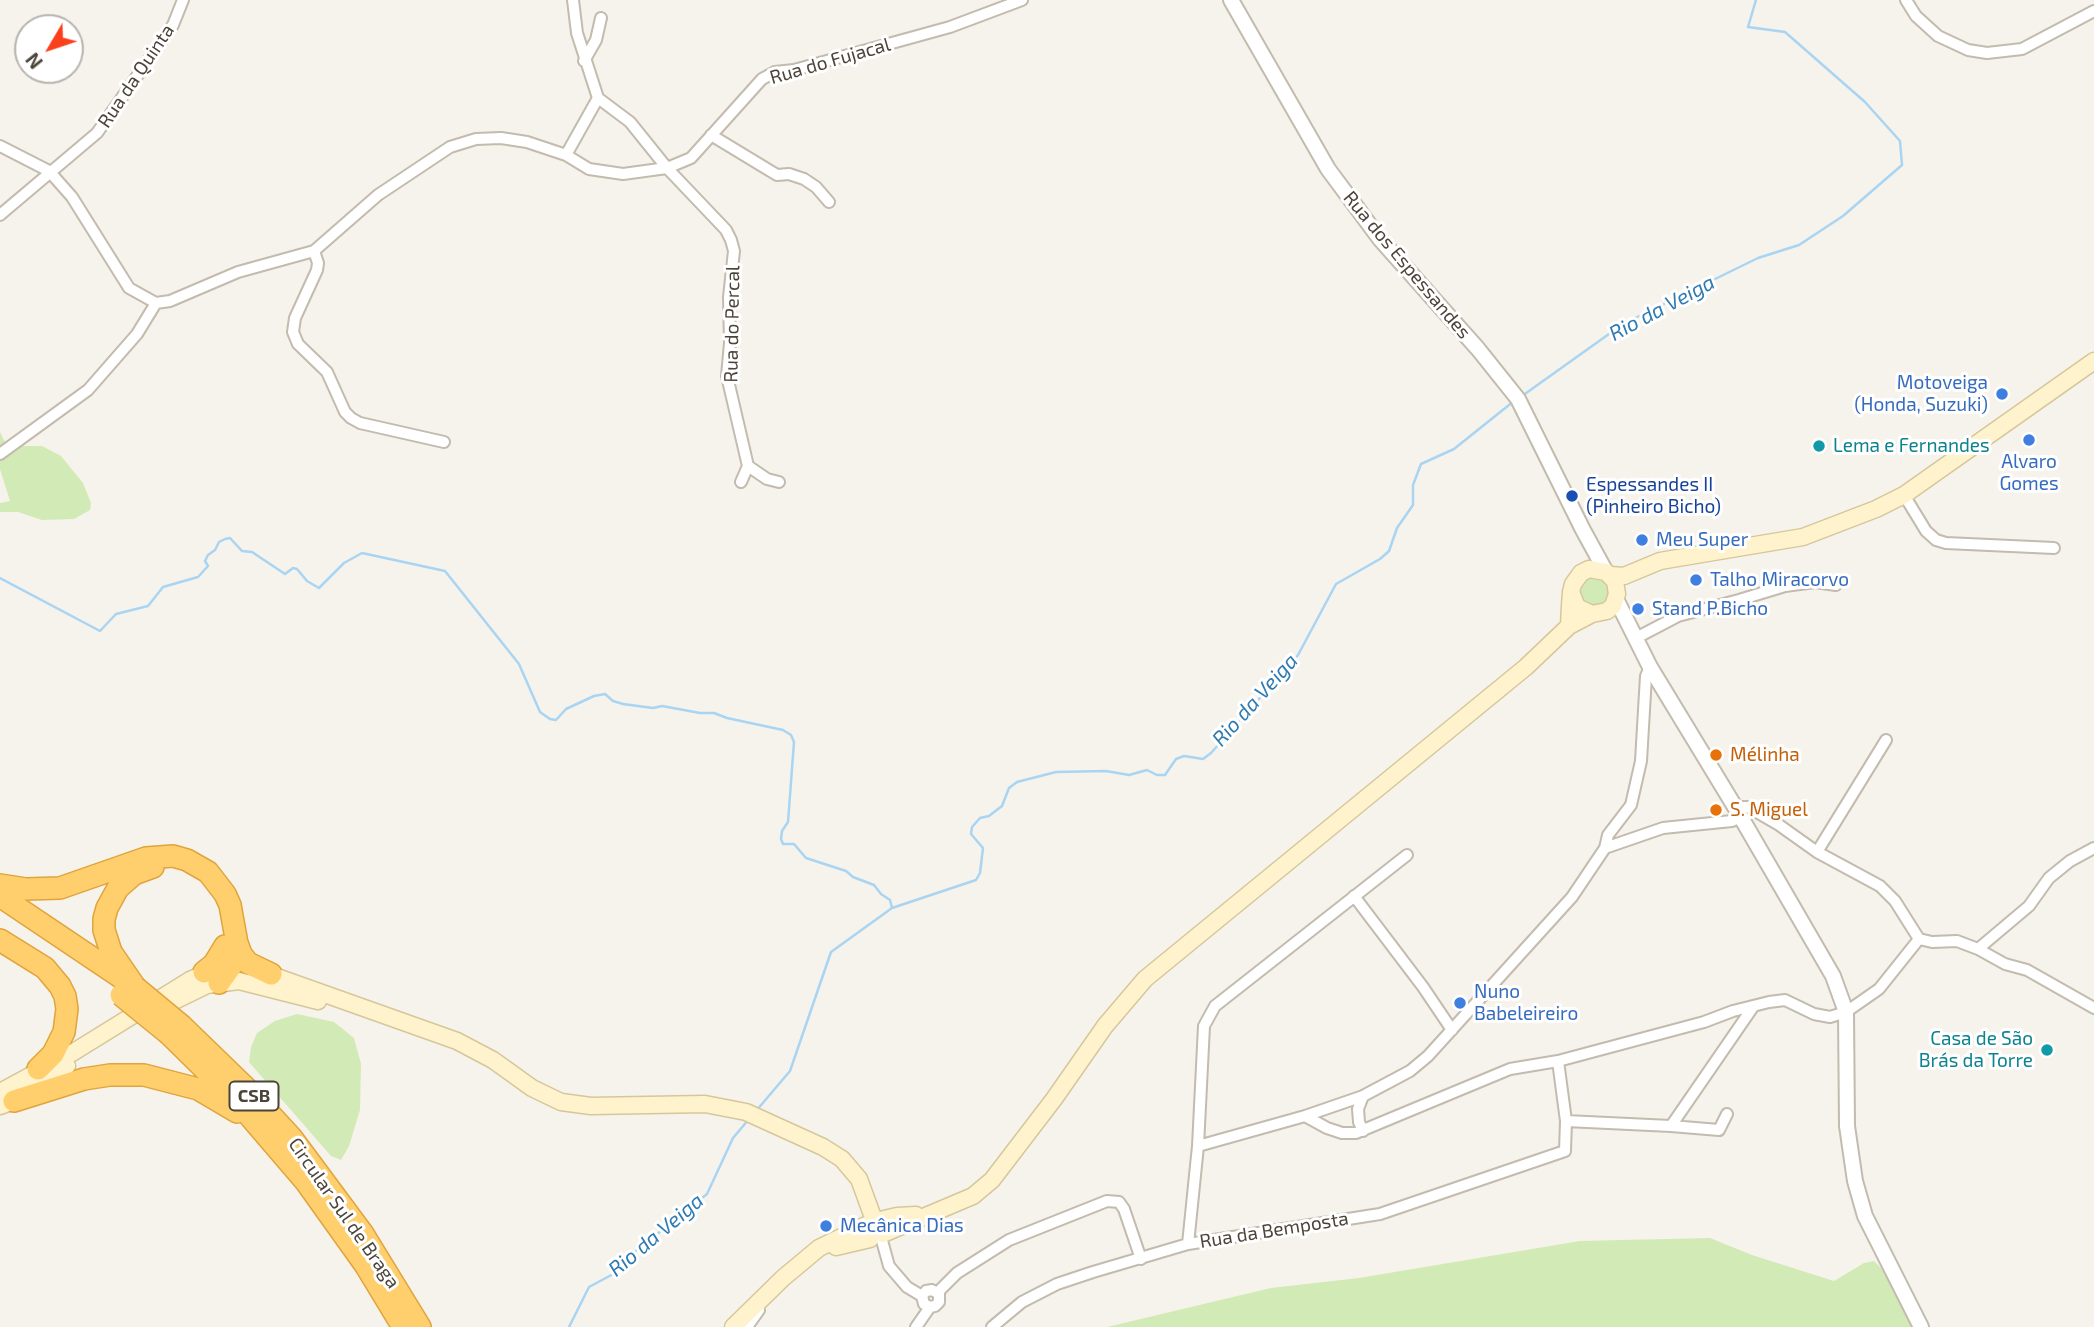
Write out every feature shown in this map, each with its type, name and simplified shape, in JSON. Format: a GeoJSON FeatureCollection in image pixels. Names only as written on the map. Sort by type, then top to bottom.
{"type":"FeatureCollection","features":[{"type":"Feature","properties":{"kind":"highway"},"geometry":{"type":"LineString","coordinates":[[0,885],[26,889],[60,888],[146,858],[173,856],[198,865],[217,882],[230,905],[230,942],[248,963],[271,974]]}},
{"type":"Feature","properties":{"kind":"highway"},"geometry":{"type":"LineString","coordinates":[[128,991],[111,952],[104,930],[104,919],[118,888],[134,874],[167,866],[190,872],[201,879],[217,899],[236,955],[223,976]]}},
{"type":"Feature","properties":{"kind":"highway","name":"Circular Sul de Braga"},"geometry":{"type":"LineString","coordinates":[[0,896],[128,991],[261,1104],[312,1177],[403,1327]]}},
{"type":"Feature","properties":{"kind":"highway","name":"Circular Sul de Braga"},"geometry":{"type":"LineString","coordinates":[[0,911],[128,991]]}},
{"type":"Feature","properties":{"kind":"highway"},"geometry":{"type":"LineString","coordinates":[[0,940],[45,968],[65,996],[67,1009],[64,1032],[53,1054],[38,1069]]}},
{"type":"Feature","properties":{"kind":"highway","name":"Circular Sul de Braga"},"geometry":{"type":"LineString","coordinates":[[175,1030],[257,1125],[312,1177],[384,1266],[420,1327]]}},
{"type":"Feature","properties":{"kind":"highway"},"geometry":{"type":"LineString","coordinates":[[5,1099],[84,1079],[110,1075],[144,1075],[198,1089],[257,1125]]}},
{"type":"Feature","properties":{"kind":"main road"},"geometry":{"type":"LineString","coordinates":[[1569,626],[1573,584],[1581,573],[1598,569],[1624,576],[1660,561],[1803,537],[1835,527],[1904,495],[2094,361]]}},
{"type":"Feature","properties":{"kind":"main road"},"geometry":{"type":"LineString","coordinates":[[811,1255],[974,1196],[992,1180],[1105,1026],[1145,979],[1515,676],[1569,626],[1607,611],[1617,596],[1649,566]]}},
{"type":"Feature","properties":{"kind":"main road"},"geometry":{"type":"LineString","coordinates":[[1608,573],[1617,587],[1617,596]]}},
{"type":"Feature","properties":{"kind":"main road"},"geometry":{"type":"LineString","coordinates":[[1572,592],[1577,607],[1596,614]]}},
{"type":"Feature","properties":{"kind":"main road"},"geometry":{"type":"LineString","coordinates":[[5,1099],[38,1069],[223,976],[247,969],[271,974],[457,1041],[493,1060],[532,1088],[561,1102],[591,1107],[705,1104],[746,1112],[823,1147],[842,1160],[859,1179],[863,1203],[874,1230]]}},
{"type":"Feature","properties":{"kind":"main road"},"geometry":{"type":"LineString","coordinates":[[5,1099],[56,1072],[170,1003],[223,976],[405,1023]]}},
{"type":"Feature","properties":{"kind":"main road"},"geometry":{"type":"LineString","coordinates":[[863,1203],[884,1214],[922,1216]]}},
{"type":"Feature","properties":{"kind":"main road"},"geometry":{"type":"LineString","coordinates":[[848,1233],[856,1223],[863,1203]]}},
{"type":"Feature","properties":{"kind":"main road"},"geometry":{"type":"LineString","coordinates":[[733,1327],[819,1248],[848,1233],[874,1230],[897,1216]]}},
{"type":"Feature","properties":{"kind":"street","name":"Rua da Quinta"},"geometry":{"type":"LineString","coordinates":[[0,215],[49,171],[97,134],[123,93],[173,25],[183,0]]}},
{"type":"Feature","properties":{"kind":"street"},"geometry":{"type":"LineString","coordinates":[[566,155],[598,98],[584,61],[573,0]]}},
{"type":"Feature","properties":{"kind":"street","name":"Rua do Fujacal"},"geometry":{"type":"LineString","coordinates":[[667,168],[691,158],[762,79],[775,72],[794,70],[950,27],[1023,0]]}},
{"type":"Feature","properties":{"kind":"street","name":"Rua dos Espessandes"},"geometry":{"type":"LineString","coordinates":[[1231,0],[1328,169],[1380,239],[1478,349],[1518,400],[1583,530],[1608,573]]}},
{"type":"Feature","properties":{"kind":"street"},"geometry":{"type":"LineString","coordinates":[[1906,0],[1916,16],[1938,36],[1968,50],[1987,53],[2022,49],[2094,11]]}},
{"type":"Feature","properties":{"kind":"street"},"geometry":{"type":"LineString","coordinates":[[584,61],[597,40],[601,18]]}},
{"type":"Feature","properties":{"kind":"street","name":"Rua do Percal"},"geometry":{"type":"LineString","coordinates":[[598,98],[630,122],[667,168],[726,230],[731,240],[734,251],[729,297],[730,343],[727,376],[748,466]]}},
{"type":"Feature","properties":{"kind":"street"},"geometry":{"type":"LineString","coordinates":[[711,135],[777,175],[789,174],[804,178],[829,202]]}},
{"type":"Feature","properties":{"kind":"street"},"geometry":{"type":"LineString","coordinates":[[0,146],[49,171],[72,197],[129,288],[156,303],[170,301],[237,272],[314,251],[378,195],[450,147],[476,139],[500,138],[527,142],[566,155],[589,169],[623,174],[667,168]]}},
{"type":"Feature","properties":{"kind":"street"},"geometry":{"type":"LineString","coordinates":[[314,251],[317,270],[295,318],[293,332],[298,344],[327,372],[345,412],[351,418],[360,424],[444,442]]}},
{"type":"Feature","properties":{"kind":"street"},"geometry":{"type":"LineString","coordinates":[[0,454],[89,390],[137,334],[156,303]]}},
{"type":"Feature","properties":{"kind":"street"},"geometry":{"type":"LineString","coordinates":[[741,482],[748,466],[767,479],[779,482]]}},
{"type":"Feature","properties":{"kind":"street"},"geometry":{"type":"LineString","coordinates":[[1904,495],[1926,531],[1936,540],[1946,543],[2054,548]]}},
{"type":"Feature","properties":{"kind":"street"},"geometry":{"type":"LineString","coordinates":[[1581,573],[1587,557],[1583,530]]}},
{"type":"Feature","properties":{"kind":"street"},"geometry":{"type":"LineString","coordinates":[[1634,636],[1678,616],[1785,586],[1815,582],[1836,585]]}},
{"type":"Feature","properties":{"kind":"street"},"geometry":{"type":"LineString","coordinates":[[1617,596],[1650,667],[1833,976],[1846,1012],[1847,1126],[1855,1181],[1865,1216],[1921,1327]]}},
{"type":"Feature","properties":{"kind":"street"},"geometry":{"type":"LineString","coordinates":[[1596,614],[1619,623],[1634,636]]}},
{"type":"Feature","properties":{"kind":"street"},"geometry":{"type":"LineString","coordinates":[[1198,1146],[1305,1116],[1363,1096],[1410,1071],[1452,1030],[1572,897],[1605,848],[1608,835],[1631,805],[1641,761],[1646,676],[1650,667]]}},
{"type":"Feature","properties":{"kind":"street"},"geometry":{"type":"LineString","coordinates":[[1817,852],[1886,740]]}},
{"type":"Feature","properties":{"kind":"street"},"geometry":{"type":"LineString","coordinates":[[1605,848],[1663,828],[1732,821],[1738,812],[1748,807],[1817,852],[1880,886],[1895,901],[1919,939],[1932,942],[1958,941],[2007,965],[2026,970],[2094,1008]]}},
{"type":"Feature","properties":{"kind":"street"},"geometry":{"type":"LineString","coordinates":[[1978,949],[2029,906],[2049,878],[2070,861],[2094,848]]}},
{"type":"Feature","properties":{"kind":"street"},"geometry":{"type":"LineString","coordinates":[[1188,1244],[1198,1146],[1205,1026],[1214,1006],[1407,855]]}},
{"type":"Feature","properties":{"kind":"street"},"geometry":{"type":"LineString","coordinates":[[1354,896],[1452,1030]]}},
{"type":"Feature","properties":{"kind":"street"},"geometry":{"type":"LineString","coordinates":[[1305,1116],[1342,1133],[1363,1130],[1510,1069],[1558,1061],[1704,1022],[1733,1011],[1785,1000],[1814,1014],[1830,1017],[1846,1012],[1879,989],[1919,939]]}},
{"type":"Feature","properties":{"kind":"street"},"geometry":{"type":"LineString","coordinates":[[1671,1126],[1753,1007]]}},
{"type":"Feature","properties":{"kind":"street"},"geometry":{"type":"LineString","coordinates":[[1558,1061],[1566,1121],[1719,1130],[1727,1114]]}},
{"type":"Feature","properties":{"kind":"street"},"geometry":{"type":"LineString","coordinates":[[1363,1096],[1358,1109],[1363,1130]]}},
{"type":"Feature","properties":{"kind":"street","name":"Rua da Bemposta"},"geometry":{"type":"LineString","coordinates":[[992,1327],[1022,1302],[1057,1284],[1188,1244],[1380,1214],[1564,1151],[1566,1121]]}},
{"type":"Feature","properties":{"kind":"street"},"geometry":{"type":"LineString","coordinates":[[937,1293],[957,1273],[1009,1240],[1107,1201],[1119,1202],[1124,1209],[1141,1259]]}},
{"type":"Feature","properties":{"kind":"street"},"geometry":{"type":"LineString","coordinates":[[874,1230],[889,1266],[907,1287],[922,1296],[924,1304],[930,1307]]}},
{"type":"Feature","properties":{"kind":"street"},"geometry":{"type":"LineString","coordinates":[[922,1296],[929,1290],[937,1293]]}},
{"type":"Feature","properties":{"kind":"street"},"geometry":{"type":"LineString","coordinates":[[916,1327],[930,1307],[939,1302],[937,1293]]}},
{"type":"Feature","properties":{"kind":"street"},"geometry":{"type":"LineString","coordinates":[[747,1327],[759,1310],[757,1304]]}},
{"type":"Feature","properties":{"kind":"green space"},"geometry":{"type":"Polygon","coordinates":[[[0,432],[5,442],[42,446],[61,456],[83,483],[91,503],[90,510],[74,519],[42,520],[18,512],[0,512],[0,503],[10,501],[0,469],[0,432]]]}},
{"type":"Feature","properties":{"kind":"green space"},"geometry":{"type":"Polygon","coordinates":[[[1591,574],[1605,577],[1612,590],[1606,604],[1590,608],[1579,598],[1578,584],[1591,574]]]}},
{"type":"Feature","properties":{"kind":"green space"},"geometry":{"type":"Polygon","coordinates":[[[297,1014],[334,1022],[354,1038],[361,1064],[360,1110],[349,1146],[341,1160],[331,1156],[249,1062],[257,1033],[275,1021],[297,1014]]]}},
{"type":"Feature","properties":{"kind":"green space"},"geometry":{"type":"Polygon","coordinates":[[[1710,1238],[1752,1255],[1834,1281],[1864,1263],[1874,1261],[1884,1271],[1917,1327],[1107,1327],[1271,1288],[1359,1278],[1580,1241],[1710,1238]]]}},
{"type":"Feature","properties":{"kind":"waterway","name":"Rio da Veiga"},"geometry":{"type":"LineString","coordinates":[[1522,396],[1623,324],[1758,258],[1799,245],[1843,216],[1902,165],[1900,141],[1865,102],[1785,32],[1748,27],[1756,0]]}},
{"type":"Feature","properties":{"kind":"waterway","name":"Rio da Veiga"},"geometry":{"type":"LineString","coordinates":[[756,1111],[790,1071],[831,952],[892,908],[976,880],[980,873],[983,848],[971,834],[972,827],[980,818],[989,816],[1002,806],[1009,788],[1017,782],[1056,772],[1106,771],[1129,775],[1147,770],[1157,775],[1165,775],[1176,759],[1184,756],[1203,759],[1211,753],[1298,655],[1336,584],[1389,551],[1397,528],[1413,505],[1413,485],[1421,464],[1454,449],[1514,401]]}},
{"type":"Feature","properties":{"kind":"waterway"},"geometry":{"type":"LineString","coordinates":[[0,578],[100,631],[116,614],[148,606],[163,587],[198,577],[208,566],[205,561],[208,555],[215,550],[219,542],[230,538],[242,551],[252,552],[285,574],[293,568],[297,569],[307,581],[319,588],[344,563],[362,553],[445,571],[519,664],[540,712],[550,719],[556,720],[566,709],[605,694],[613,701],[623,704],[714,713],[783,730],[791,735],[794,742],[788,822],[782,831],[783,844],[794,844],[806,858],[846,871],[853,877],[874,885],[890,900],[892,908]]}},
{"type":"Feature","properties":{"kind":"waterway","name":"Rio da Veiga"},"geometry":{"type":"LineString","coordinates":[[569,1327],[589,1287],[617,1272],[631,1255],[707,1194],[733,1138],[749,1119]]}},
{"type":"Feature","properties":{"kind":"place","name":"Motoveiga (Honda, Suzuki)"},"geometry":{"type":"Point","coordinates":[2002,394]}},
{"type":"Feature","properties":{"kind":"place","name":"Alvaro Gomes"},"geometry":{"type":"Point","coordinates":[2029,440]}},
{"type":"Feature","properties":{"kind":"place","name":"Lema e Fernandes"},"geometry":{"type":"Point","coordinates":[1819,446]}},
{"type":"Feature","properties":{"kind":"place","name":"Espessandes II (Pinheiro Bicho)"},"geometry":{"type":"Point","coordinates":[1572,496]}},
{"type":"Feature","properties":{"kind":"place","name":"Meu Super"},"geometry":{"type":"Point","coordinates":[1642,540]}},
{"type":"Feature","properties":{"kind":"place","name":"Talho Miracorvo"},"geometry":{"type":"Point","coordinates":[1696,580]}},
{"type":"Feature","properties":{"kind":"place","name":"Stand P.Bicho"},"geometry":{"type":"Point","coordinates":[1638,609]}},
{"type":"Feature","properties":{"kind":"place","name":"Mélinha"},"geometry":{"type":"Point","coordinates":[1716,755]}},
{"type":"Feature","properties":{"kind":"place","name":"S. Miguel"},"geometry":{"type":"Point","coordinates":[1716,810]}},
{"type":"Feature","properties":{"kind":"place","name":"Nuno Babeleireiro"},"geometry":{"type":"Point","coordinates":[1460,1003]}},
{"type":"Feature","properties":{"kind":"place","name":"Casa de São Brás da Torre"},"geometry":{"type":"Point","coordinates":[2047,1050]}},
{"type":"Feature","properties":{"kind":"place","name":"Mecânica Dias"},"geometry":{"type":"Point","coordinates":[826,1226]}}]}
